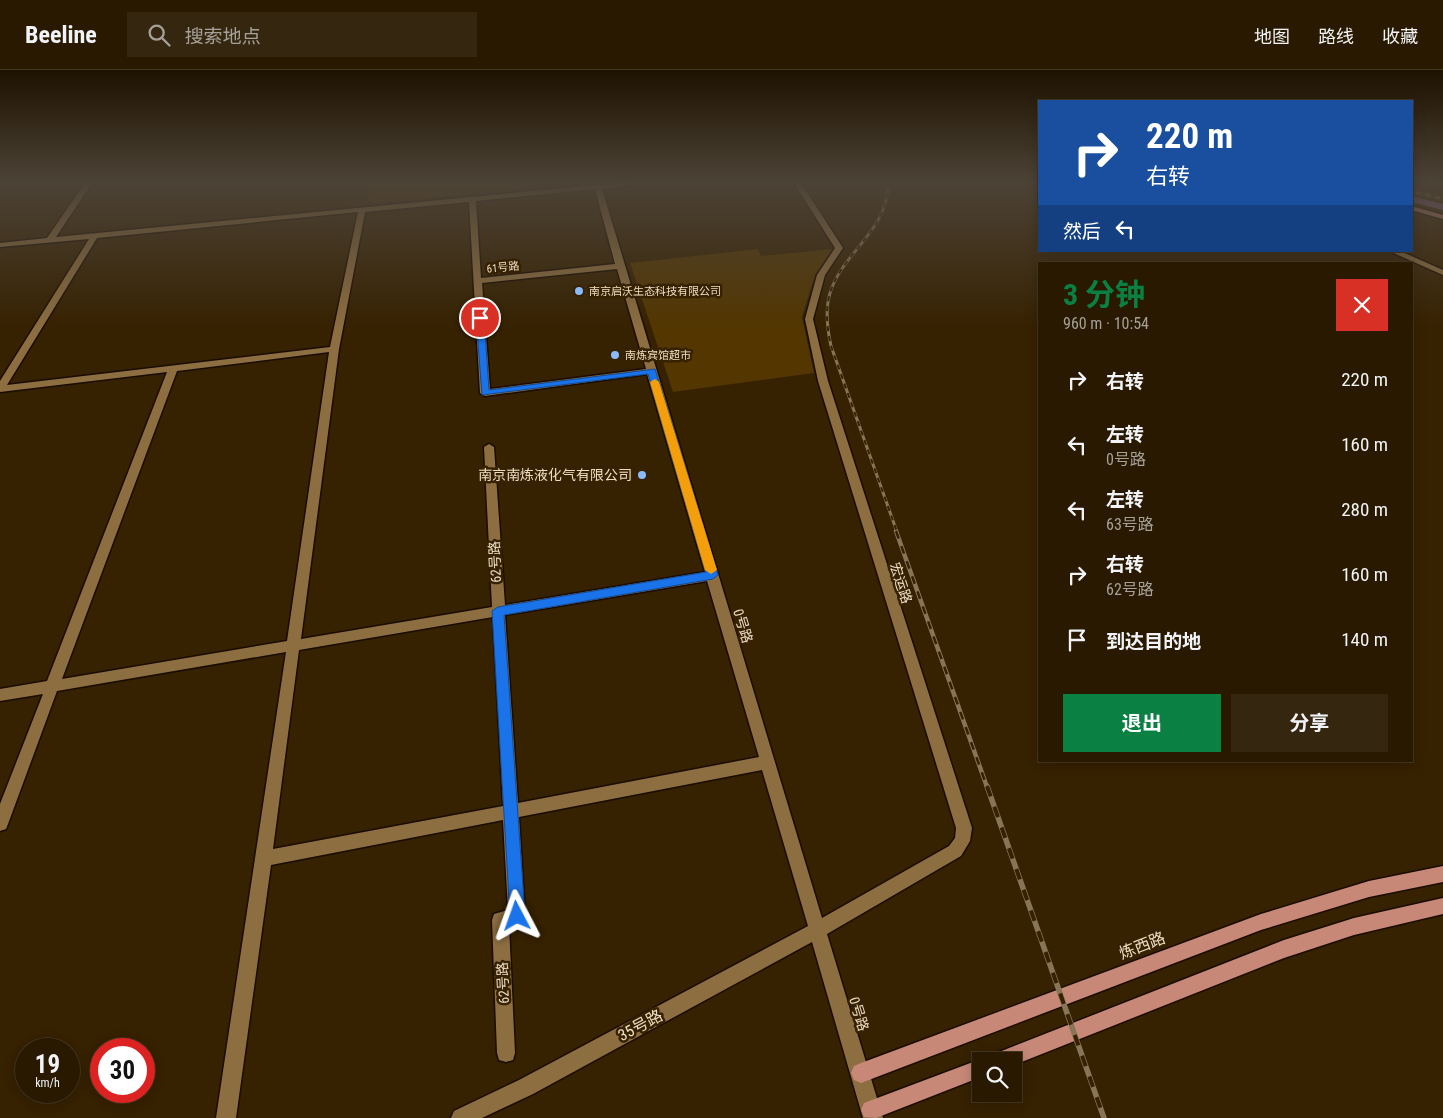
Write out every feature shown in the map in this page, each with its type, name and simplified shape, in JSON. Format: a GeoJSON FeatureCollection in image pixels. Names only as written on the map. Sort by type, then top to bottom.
{"type":"FeatureCollection","features":[{"type":"Feature","properties":{"kind":"main road","name":"炼西路"},"geometry":{"type":"LineString","coordinates":[[861,1073],[1261,922],[1369,889],[1443,874]]}},
{"type":"Feature","properties":{"kind":"main road"},"geometry":{"type":"LineString","coordinates":[[1022,1052],[1262,956],[1353,927],[1443,906]]}},
{"type":"Feature","properties":{"kind":"main road"},"geometry":{"type":"LineString","coordinates":[[872,1114],[972,1072]]}},
{"type":"Feature","properties":{"kind":"street"},"geometry":{"type":"LineString","coordinates":[[50,240],[56,232]]}},
{"type":"Feature","properties":{"kind":"street"},"geometry":{"type":"LineString","coordinates":[[0,245],[135,232]]}},
{"type":"Feature","properties":{"kind":"street"},"geometry":{"type":"LineString","coordinates":[[226,1118],[264,859],[334,349],[357,232]]}},
{"type":"Feature","properties":{"kind":"street"},"geometry":{"type":"LineString","coordinates":[[474,232],[485,393],[652,371]]}},
{"type":"Feature","properties":{"kind":"street","name":"0号路"},"geometry":{"type":"LineString","coordinates":[[611,232],[872,1114]]}},
{"type":"Feature","properties":{"kind":"street","name":"宏运路"},"geometry":{"type":"LineString","coordinates":[[818,930],[955,852],[962,841],[964,828],[862,512],[823,381],[809,319],[821,275],[839,248],[830,232]]}},
{"type":"Feature","properties":{"kind":"street"},"geometry":{"type":"LineString","coordinates":[[0,389],[94,236]]}},
{"type":"Feature","properties":{"kind":"street"},"geometry":{"type":"LineString","coordinates":[[1395,252],[1443,272]]}},
{"type":"Feature","properties":{"kind":"street","name":"61号路"},"geometry":{"type":"LineString","coordinates":[[478,281],[620,266]]}},
{"type":"Feature","properties":{"kind":"street"},"geometry":{"type":"LineString","coordinates":[[0,389],[334,349]]}},
{"type":"Feature","properties":{"kind":"street"},"geometry":{"type":"LineString","coordinates":[[0,824],[173,368]]}},
{"type":"Feature","properties":{"kind":"street","name":"62号路"},"geometry":{"type":"LineString","coordinates":[[489,447],[517,916],[500,920],[506,1053]]}},
{"type":"Feature","properties":{"kind":"street"},"geometry":{"type":"LineString","coordinates":[[0,695],[713,575]]}},
{"type":"Feature","properties":{"kind":"street"},"geometry":{"type":"LineString","coordinates":[[264,859],[768,762]]}},
{"type":"Feature","properties":{"kind":"street","name":"35号路"},"geometry":{"type":"LineString","coordinates":[[461,1118],[526,1087],[818,930]]}},
{"type":"Feature","properties":{"kind":"shaded area"},"geometry":{"type":"Polygon","coordinates":[[[758,249],[761,256],[833,249],[815,275],[802,317],[814,373],[673,392],[630,263],[758,249]]]}},
{"type":"Feature","properties":{"kind":"railway"},"geometry":{"type":"LineString","coordinates":[[870,232],[836,278],[828,299],[828,333],[897,532]]}},
{"type":"Feature","properties":{"kind":"railway"},"geometry":{"type":"LineString","coordinates":[[896,531],[987,787]]}},
{"type":"Feature","properties":{"kind":"railway"},"geometry":{"type":"LineString","coordinates":[[987,786],[1104,1118]]}},
{"type":"Feature","properties":{"kind":"slow traffic"},"geometry":{"type":"LineString","coordinates":[[655,382],[711,570]]}},
{"type":"Feature","properties":{"kind":"place","name":"南京启沃生态科技有限公司"},"geometry":{"type":"Point","coordinates":[579,291]}},
{"type":"Feature","properties":{"kind":"place","name":"南炼宾馆超市"},"geometry":{"type":"Point","coordinates":[615,355]}},
{"type":"Feature","properties":{"kind":"place","name":"南京南炼液化气有限公司"},"geometry":{"type":"Point","coordinates":[642,475]}},
{"type":"Feature","properties":{"kind":"route"},"geometry":{"type":"LineString","coordinates":[[480,318],[485,393],[652,371],[713,575],[498,611],[517,916]]}}]}
